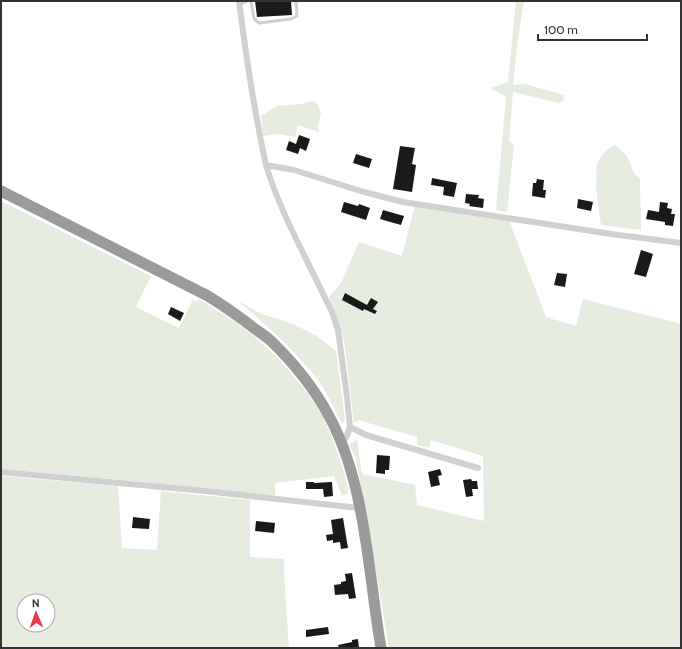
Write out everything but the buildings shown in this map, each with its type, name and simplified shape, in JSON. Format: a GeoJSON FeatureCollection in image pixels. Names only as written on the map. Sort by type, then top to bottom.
{"type":"FeatureCollection","features":[{"type":"Feature","properties":{"kind":"highway"},"geometry":{"type":"LineString","coordinates":[[1,191],[208,296],[235,313],[269,339],[292,364],[313,390],[329,416],[348,463],[363,525],[381,648]]}},
{"type":"Feature","properties":{"kind":"street"},"geometry":{"type":"LineString","coordinates":[[240,2],[247,62],[257,122],[271,182],[284,214],[332,312],[338,330],[350,427],[347,436],[341,444]]}},
{"type":"Feature","properties":{"kind":"street"},"geometry":{"type":"LineString","coordinates":[[266,165],[294,170],[364,192],[404,202],[611,234],[681,243]]}},
{"type":"Feature","properties":{"kind":"street"},"geometry":{"type":"LineString","coordinates":[[350,427],[366,435],[478,468]]}},
{"type":"Feature","properties":{"kind":"street"},"geometry":{"type":"LineString","coordinates":[[1,472],[205,491],[359,508]]}},
{"type":"Feature","properties":{"kind":"lane"},"geometry":{"type":"LineString","coordinates":[[240,2],[247,1]]}},
{"type":"Feature","properties":{"kind":"lane"},"geometry":{"type":"LineString","coordinates":[[250,1],[254,19],[259,23],[291,19],[297,16],[296,1]]}},
{"type":"Feature","properties":{"kind":"shaded area"},"geometry":{"type":"Polygon","coordinates":[[[516,1],[524,1],[513,85],[525,84],[564,95],[563,101],[558,103],[513,92],[509,140],[514,146],[507,212],[496,210],[506,97],[491,88],[508,82],[516,1]]]}},
{"type":"Feature","properties":{"kind":"shaded area"},"geometry":{"type":"Polygon","coordinates":[[[312,101],[316,102],[321,112],[318,127],[319,132],[298,125],[295,137],[280,134],[263,136],[261,116],[277,106],[301,104],[312,101]]]}},
{"type":"Feature","properties":{"kind":"shaded area"},"geometry":{"type":"Polygon","coordinates":[[[615,145],[627,156],[635,175],[640,178],[641,230],[601,225],[596,188],[597,163],[604,152],[615,145]]]}},
{"type":"Feature","properties":{"kind":"shaded area"},"geometry":{"type":"Polygon","coordinates":[[[1,201],[151,276],[136,307],[179,328],[193,299],[196,302],[199,299],[231,319],[255,337],[278,358],[306,391],[322,415],[332,437],[345,475],[348,490],[347,495],[342,495],[334,476],[275,483],[275,497],[152,483],[1,469],[1,201]]]}},
{"type":"Feature","properties":{"kind":"shaded area"},"geometry":{"type":"Polygon","coordinates":[[[415,205],[509,220],[546,317],[576,326],[583,299],[681,324],[681,648],[389,648],[356,459],[349,445],[357,439],[362,474],[415,485],[417,505],[484,521],[483,456],[431,440],[429,448],[417,445],[417,437],[358,420],[354,423],[344,341],[329,297],[341,283],[359,242],[402,256],[415,205]]]}},
{"type":"Feature","properties":{"kind":"shaded area"},"geometry":{"type":"Polygon","coordinates":[[[238,301],[262,314],[293,324],[317,336],[336,351],[345,420],[342,424],[320,383],[302,361],[238,301]]]}},
{"type":"Feature","properties":{"kind":"shaded area"},"geometry":{"type":"Polygon","coordinates":[[[1,476],[118,486],[122,548],[157,550],[161,491],[250,500],[250,557],[284,559],[289,648],[1,648],[1,476]]]}}]}
